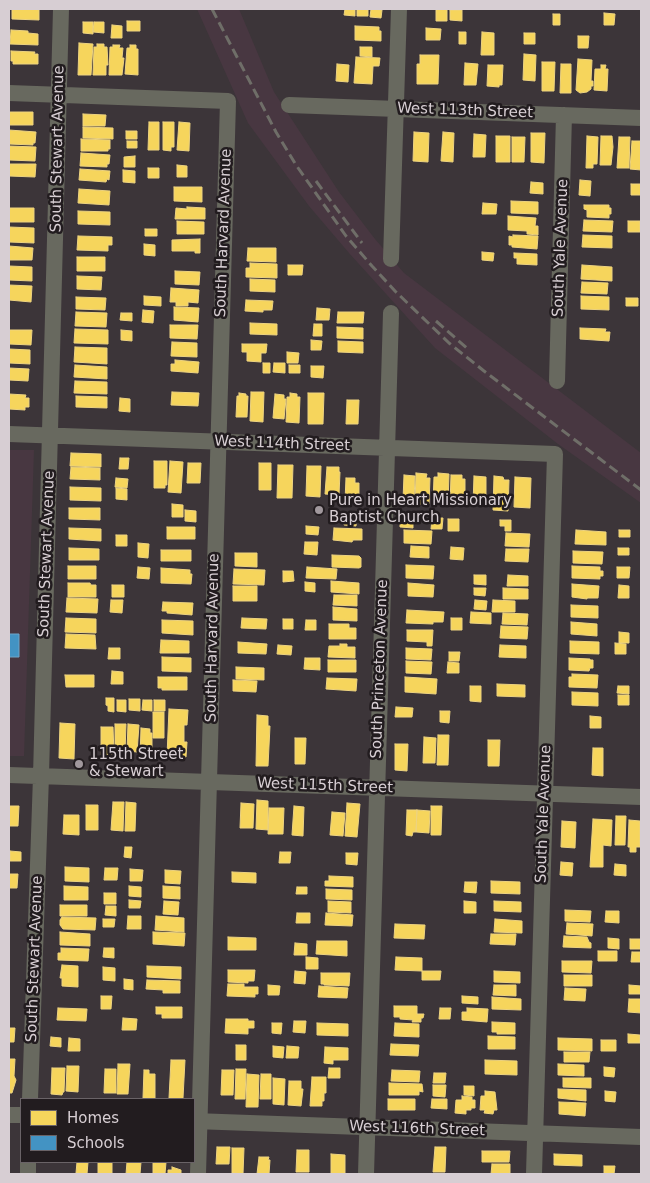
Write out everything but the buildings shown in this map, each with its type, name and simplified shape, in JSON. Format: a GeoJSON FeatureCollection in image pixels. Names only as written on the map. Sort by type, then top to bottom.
{"type":"FeatureCollection","features":[{"type":"Feature","properties":{"kind":"street","name":"South Stewart Avenue"},"geometry":{"type":"LineString","coordinates":[[30,1098],[41,776],[61,9]]}},
{"type":"Feature","properties":{"kind":"street"},"geometry":{"type":"LineString","coordinates":[[391,259],[399,9]]}},
{"type":"Feature","properties":{"kind":"street"},"geometry":{"type":"LineString","coordinates":[[9,93],[59,95]]}},
{"type":"Feature","properties":{"kind":"street","name":"South Harvard Avenue"},"geometry":{"type":"LineString","coordinates":[[59,95],[228,101],[210,782],[196,1121],[198,1174]]}},
{"type":"Feature","properties":{"kind":"street","name":"West 113th Street"},"geometry":{"type":"LineString","coordinates":[[289,105],[641,118]]}},
{"type":"Feature","properties":{"kind":"street","name":"South Yale Avenue"},"geometry":{"type":"LineString","coordinates":[[557,381],[564,115]]}},
{"type":"Feature","properties":{"kind":"street","name":"South Princeton Avenue"},"geometry":{"type":"LineString","coordinates":[[366,1174],[391,313]]}},
{"type":"Feature","properties":{"kind":"street","name":"West 114th Street"},"geometry":{"type":"LineString","coordinates":[[9,434],[555,454]]}},
{"type":"Feature","properties":{"kind":"street","name":"South Yale Avenue"},"geometry":{"type":"LineString","coordinates":[[534,1174],[555,454]]}},
{"type":"Feature","properties":{"kind":"street","name":"West 115th Street"},"geometry":{"type":"LineString","coordinates":[[9,775],[641,797]]}},
{"type":"Feature","properties":{"kind":"street","name":"West 116th Street"},"geometry":{"type":"LineString","coordinates":[[196,1121],[641,1137]]}},
{"type":"Feature","properties":{"kind":"shaded area"},"geometry":{"type":"Polygon","coordinates":[[[197,9],[239,9],[274,92],[339,192],[404,273],[641,453],[641,503],[558,444],[435,348],[349,253],[309,206],[248,123],[197,9]]]}},
{"type":"Feature","properties":{"kind":"shaded area"},"geometry":{"type":"Polygon","coordinates":[[[9,450],[34,450],[24,756],[9,756],[9,450]]]}},
{"type":"Feature","properties":{"kind":"railway"},"geometry":{"type":"LineString","coordinates":[[212,9],[276,132],[296,165],[346,236],[372,266],[449,343],[641,490]]}},
{"type":"Feature","properties":{"kind":"railway"},"geometry":{"type":"LineString","coordinates":[[316,181],[362,243]]}},
{"type":"Feature","properties":{"kind":"railway"},"geometry":{"type":"LineString","coordinates":[[436,321],[468,349]]}},
{"type":"Feature","properties":{"kind":"place","name":"Pure in Heart Missionary Baptist Church"},"geometry":{"type":"Point","coordinates":[319,510]}},
{"type":"Feature","properties":{"kind":"place","name":"115th Street & Stewart"},"geometry":{"type":"Point","coordinates":[79,764]}}]}
